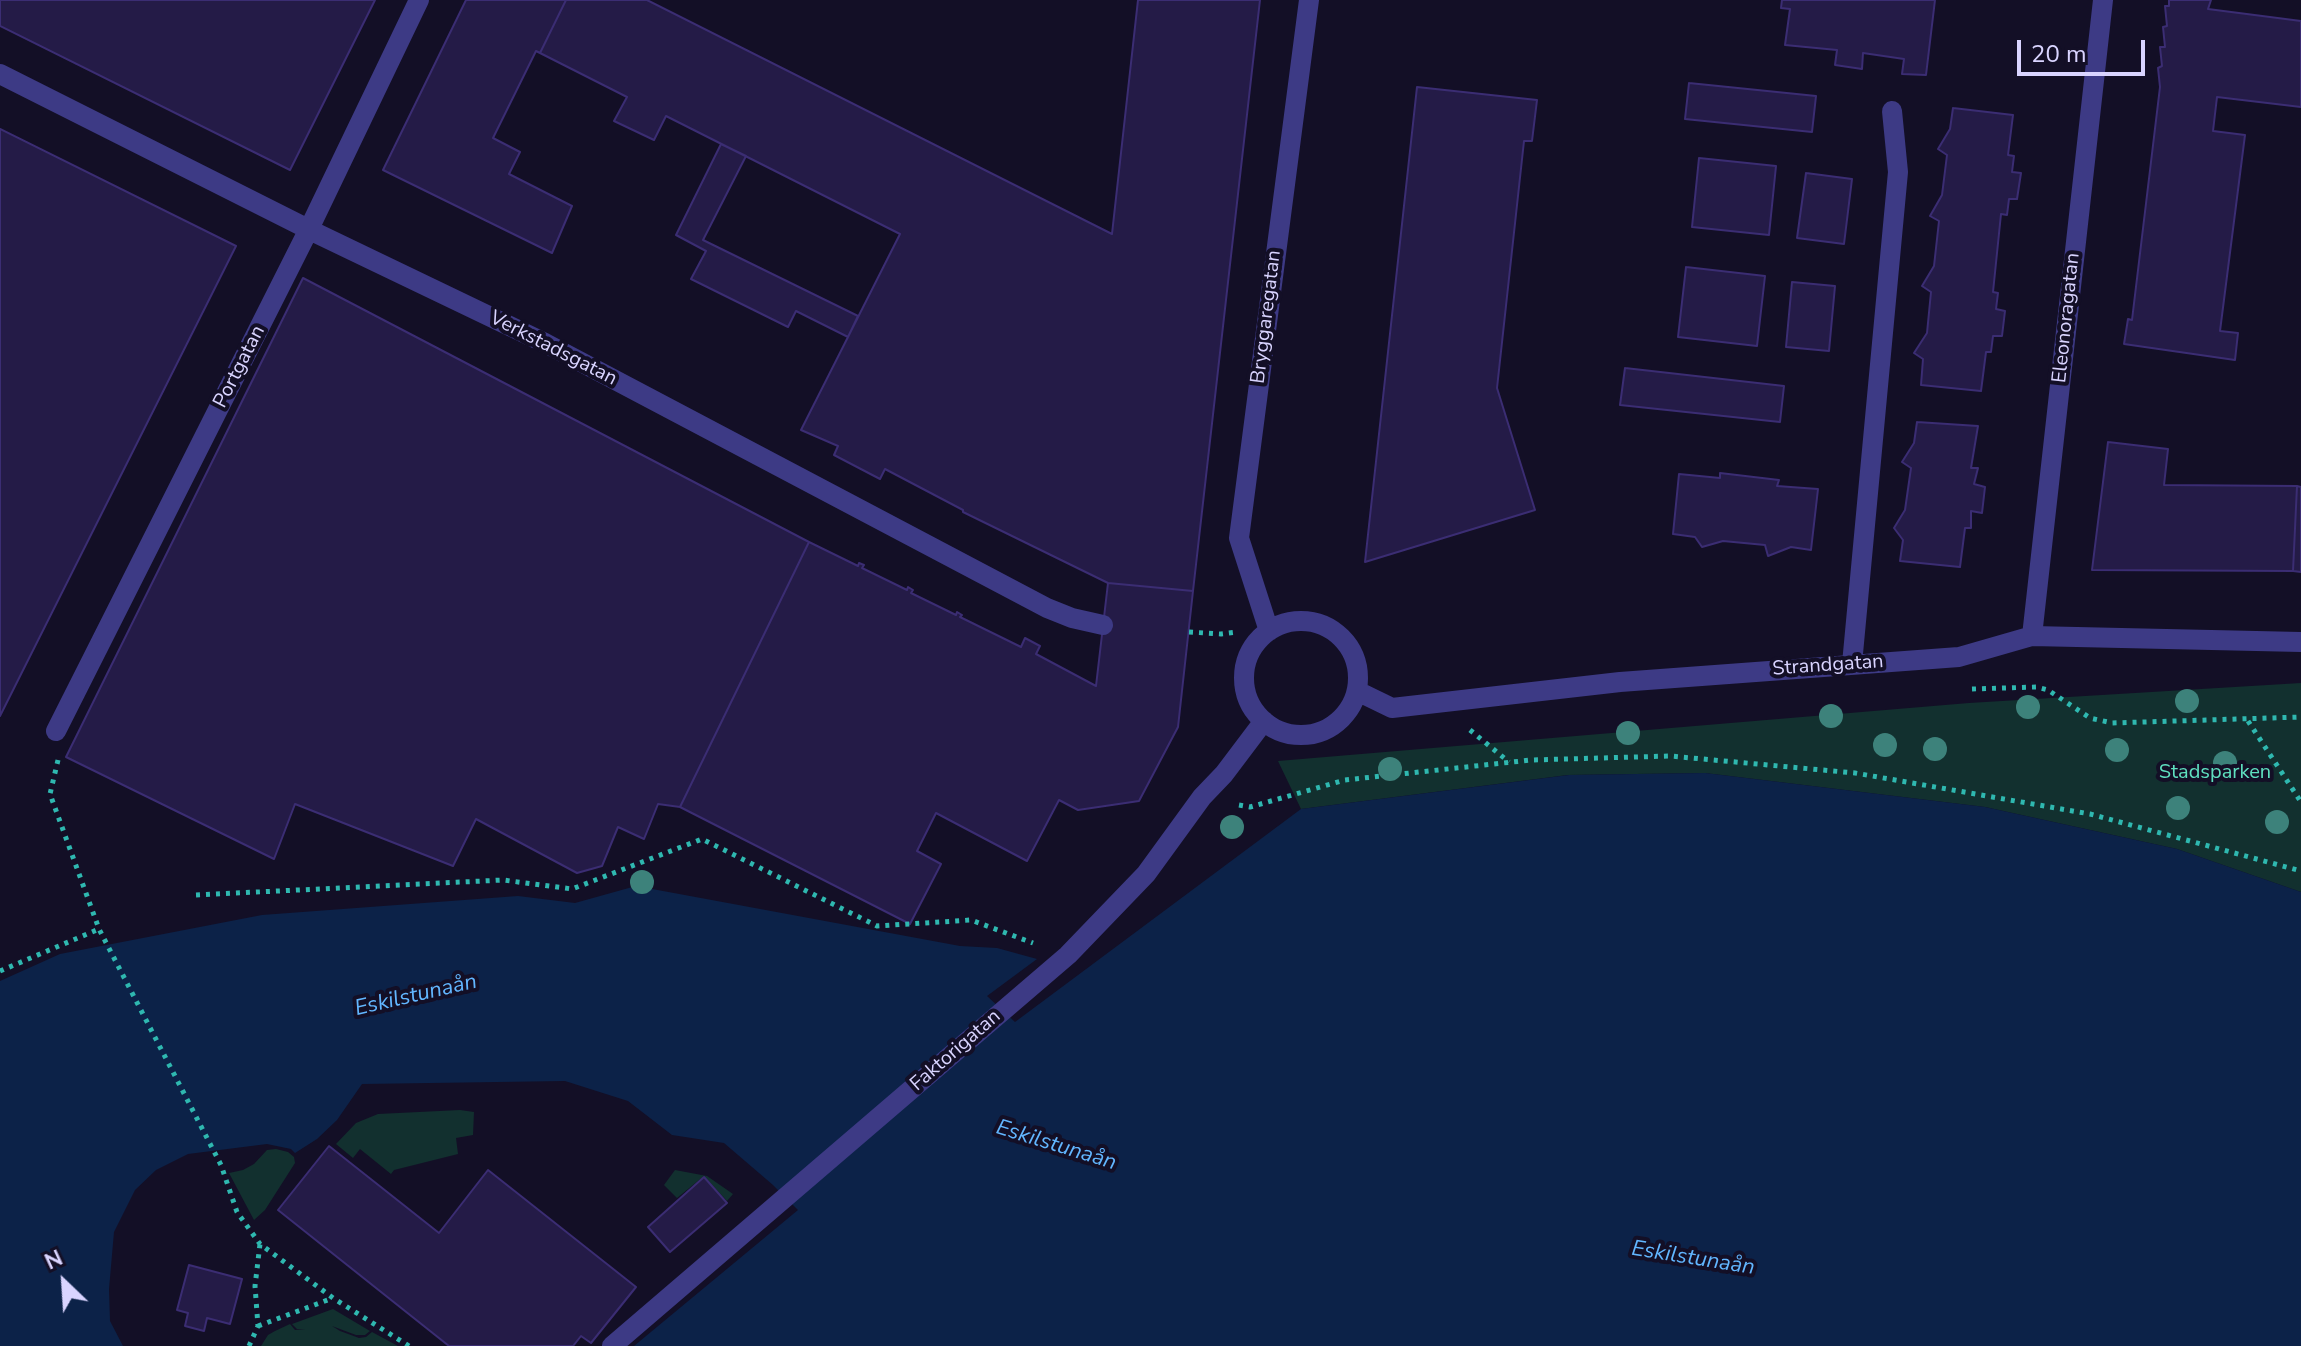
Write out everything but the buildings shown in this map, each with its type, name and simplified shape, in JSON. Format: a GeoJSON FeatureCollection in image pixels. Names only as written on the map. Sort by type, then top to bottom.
{"type":"FeatureCollection","features":[{"type":"Feature","properties":{"kind":"street","name":"Portgatan"},"geometry":{"type":"LineString","coordinates":[[56,731],[309,229],[419,0]]}},
{"type":"Feature","properties":{"kind":"street","name":"Bryggaregatan"},"geometry":{"type":"LineString","coordinates":[[1267,627],[1239,538],[1309,0]]}},
{"type":"Feature","properties":{"kind":"street","name":"Eleonoragatan"},"geometry":{"type":"LineString","coordinates":[[2032,636],[2103,0]]}},
{"type":"Feature","properties":{"kind":"street","name":"Verkstadsgatan"},"geometry":{"type":"LineString","coordinates":[[0,74],[545,343],[1047,608],[1103,625]]}},
{"type":"Feature","properties":{"kind":"street"},"geometry":{"type":"LineString","coordinates":[[1852,664],[1898,172],[1892,111]]}},
{"type":"Feature","properties":{"kind":"street"},"geometry":{"type":"LineString","coordinates":[[1297,620],[1315,622],[1332,629],[1345,640],[1354,655],[1359,673],[1357,691],[1350,708],[1338,722],[1323,731],[1305,735],[1286,733],[1264,721],[1248,700],[1244,683],[1245,666],[1267,627],[1297,620]]}},
{"type":"Feature","properties":{"kind":"street","name":"Strandgatan"},"geometry":{"type":"LineString","coordinates":[[1357,691],[1392,708],[1620,682],[1959,657],[2032,636],[2301,642]]}},
{"type":"Feature","properties":{"kind":"street","name":"Faktorigatan"},"geometry":{"type":"LineString","coordinates":[[612,1346],[1068,955],[1146,874],[1202,797],[1224,774],[1264,721]]}},
{"type":"Feature","properties":{"kind":"path"},"geometry":{"type":"LineString","coordinates":[[1189,632],[1221,634],[1267,627]]}},
{"type":"Feature","properties":{"kind":"path"},"geometry":{"type":"LineString","coordinates":[[1961,690],[2036,687],[2048,690],[2090,718],[2112,723],[2301,717]]}},
{"type":"Feature","properties":{"kind":"path"},"geometry":{"type":"LineString","coordinates":[[1456,700],[1458,721],[1510,762]]}},
{"type":"Feature","properties":{"kind":"path"},"geometry":{"type":"LineString","coordinates":[[2247,720],[2301,802]]}},
{"type":"Feature","properties":{"kind":"path"},"geometry":{"type":"LineString","coordinates":[[1469,729],[1483,727]]}},
{"type":"Feature","properties":{"kind":"path"},"geometry":{"type":"LineString","coordinates":[[56,731],[60,749],[50,794],[99,929],[221,1165],[237,1212],[260,1244],[333,1298],[409,1346]]}},
{"type":"Feature","properties":{"kind":"path"},"geometry":{"type":"LineString","coordinates":[[1202,797],[1250,807],[1345,780],[1510,762],[1670,756],[1855,773],[2090,814],[2301,871]]}},
{"type":"Feature","properties":{"kind":"path"},"geometry":{"type":"LineString","coordinates":[[196,895],[503,880],[572,889],[702,839],[877,926],[971,920],[1068,955]]}},
{"type":"Feature","properties":{"kind":"path"},"geometry":{"type":"LineString","coordinates":[[0,971],[99,929]]}},
{"type":"Feature","properties":{"kind":"path"},"geometry":{"type":"LineString","coordinates":[[249,1346],[258,1326],[255,1286],[260,1244]]}},
{"type":"Feature","properties":{"kind":"path"},"geometry":{"type":"LineString","coordinates":[[258,1326],[333,1298]]}},
{"type":"Feature","properties":{"kind":"green space","name":"Stadsparken"},"geometry":{"type":"Polygon","coordinates":[[[2301,683],[2301,892],[2177,849],[1985,807],[1705,773],[1568,775],[1301,809],[1278,761],[1969,703],[2301,683]]]}},
{"type":"Feature","properties":{"kind":"green space"},"geometry":{"type":"Polygon","coordinates":[[[474,1112],[473,1135],[456,1138],[458,1154],[394,1170],[391,1174],[360,1149],[353,1158],[336,1144],[356,1123],[378,1114],[474,1112]]]}},
{"type":"Feature","properties":{"kind":"green space"},"geometry":{"type":"Polygon","coordinates":[[[267,1150],[288,1152],[295,1163],[265,1210],[254,1220],[229,1173],[243,1170],[254,1164],[267,1150]]]}},
{"type":"Feature","properties":{"kind":"green space"},"geometry":{"type":"Polygon","coordinates":[[[675,1170],[707,1176],[733,1194],[727,1201],[704,1176],[677,1198],[664,1185],[675,1170]]]}},
{"type":"Feature","properties":{"kind":"green space"},"geometry":{"type":"Polygon","coordinates":[[[333,1309],[370,1331],[365,1335],[356,1335],[332,1326],[340,1331],[359,1338],[372,1332],[398,1346],[261,1346],[275,1331],[290,1324],[295,1330],[305,1329],[297,1329],[292,1324],[333,1309]]]}},
{"type":"Feature","properties":{"kind":"water","name":"Eskilstunaån"},"geometry":{"type":"Polygon","coordinates":[[[1705,773],[1985,807],[2177,849],[2301,892],[2301,1346],[634,1346],[798,1210],[724,1143],[672,1135],[628,1101],[565,1081],[362,1084],[337,1120],[317,1139],[295,1153],[291,1149],[267,1144],[188,1154],[156,1170],[135,1190],[114,1232],[109,1289],[110,1321],[123,1346],[0,1346],[0,981],[60,954],[262,915],[518,896],[575,903],[636,886],[960,946],[997,948],[1037,959],[987,996],[1015,1022],[1301,809],[1569,775],[1705,773]]]}}]}
